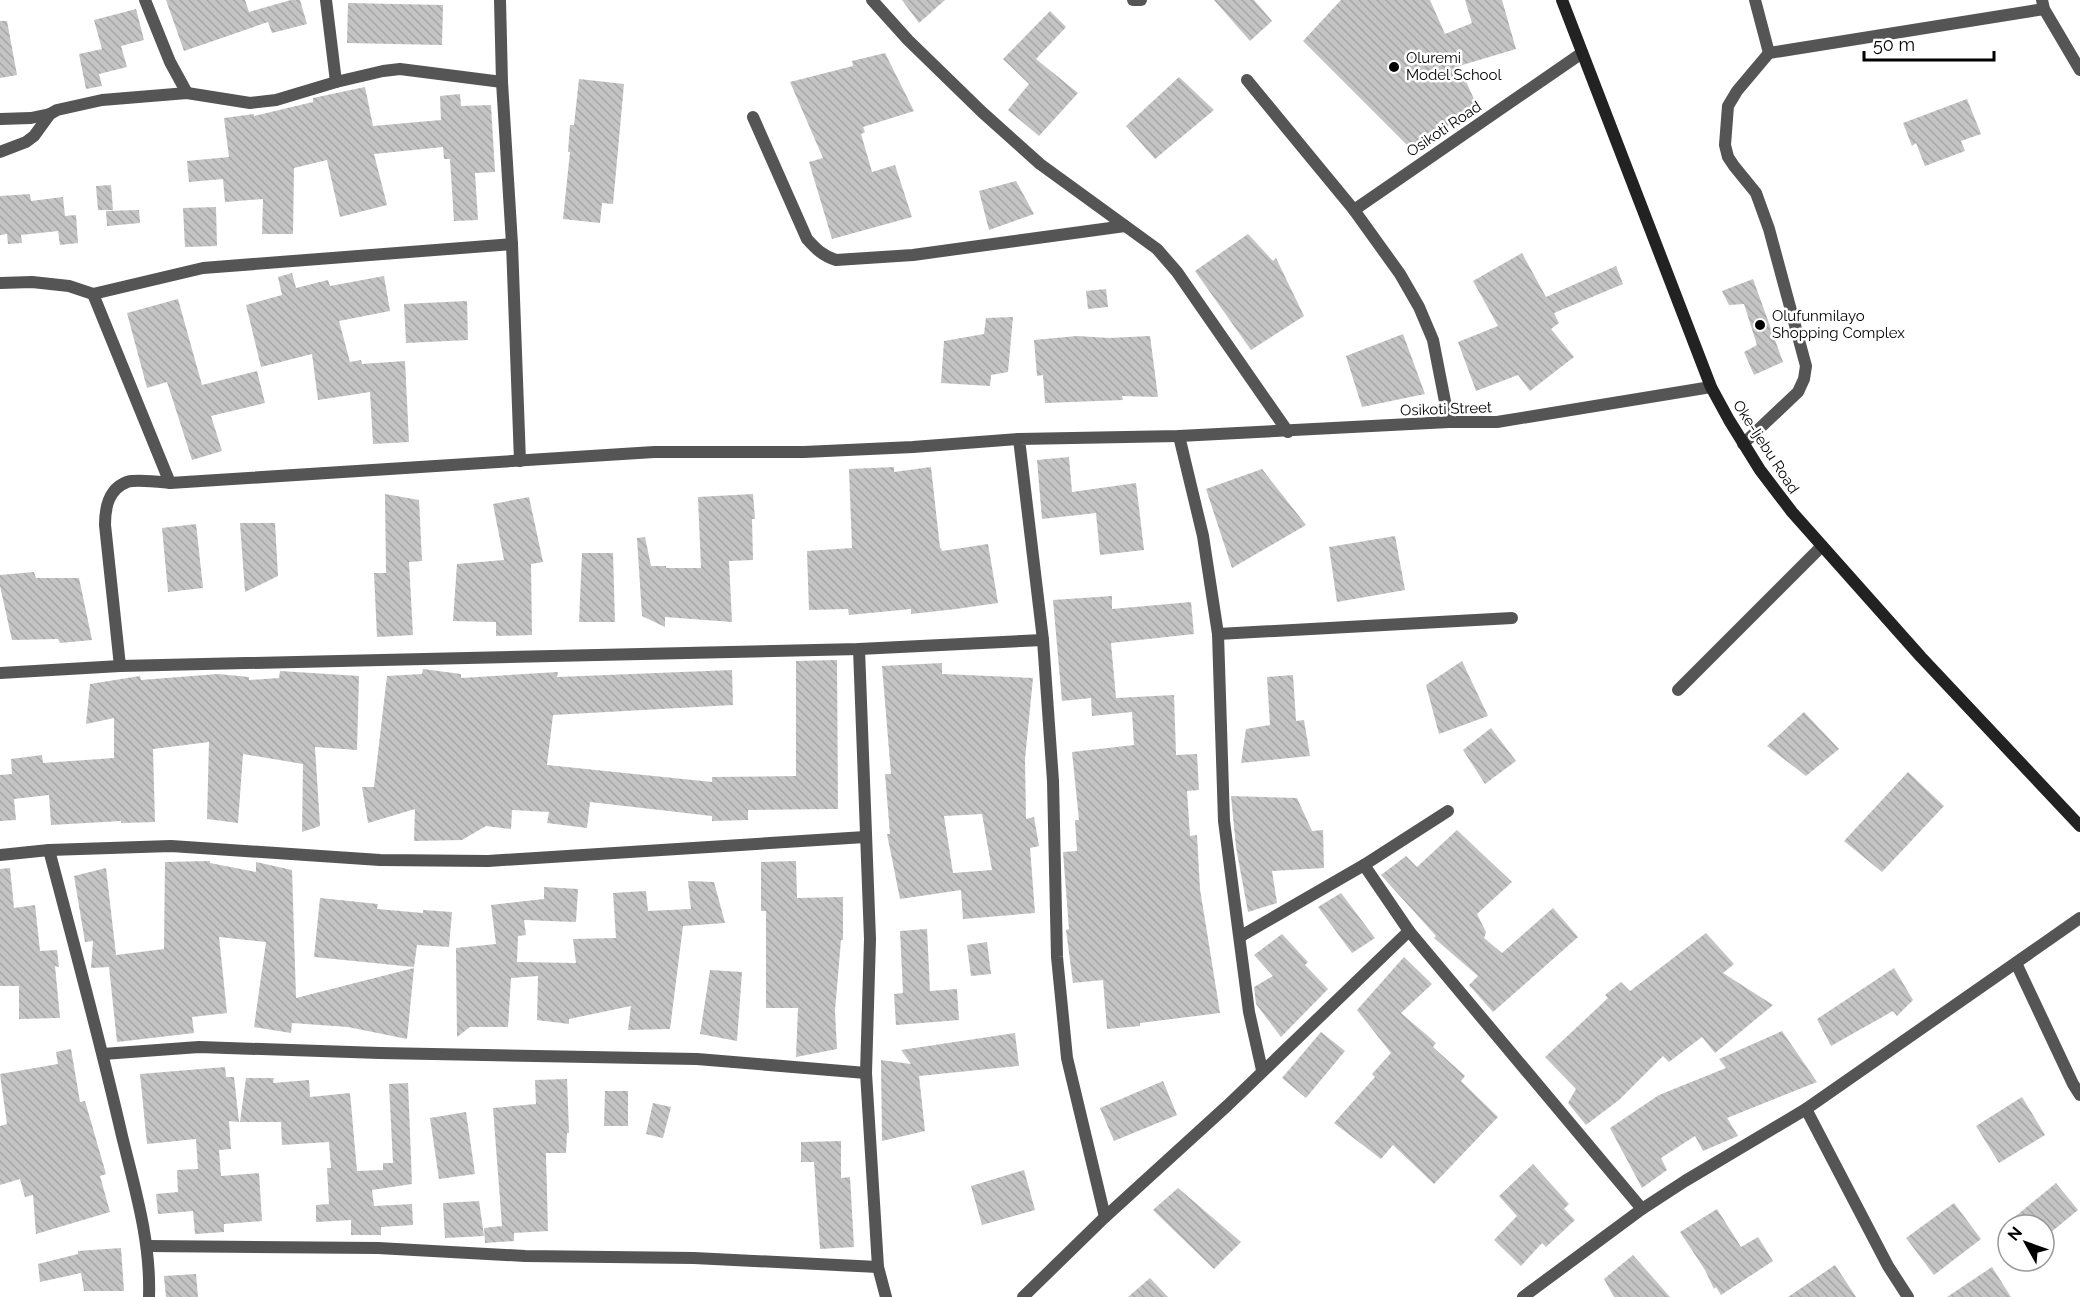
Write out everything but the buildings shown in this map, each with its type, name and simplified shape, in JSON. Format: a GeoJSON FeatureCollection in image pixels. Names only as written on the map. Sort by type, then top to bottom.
{"type":"FeatureCollection","features":[{"type":"Feature","properties":{"kind":"main road","name":"Oke-Ijebu Road"},"geometry":{"type":"LineString","coordinates":[[1562,0],[1711,387],[1743,444],[1773,487],[1822,546],[1921,657],[2080,826]]}},
{"type":"Feature","properties":{"kind":"street"},"geometry":{"type":"LineString","coordinates":[[145,0],[170,62],[187,93]]}},
{"type":"Feature","properties":{"kind":"street"},"geometry":{"type":"LineString","coordinates":[[326,0],[336,82]]}},
{"type":"Feature","properties":{"kind":"street"},"geometry":{"type":"LineString","coordinates":[[500,0],[520,461]]}},
{"type":"Feature","properties":{"kind":"street"},"geometry":{"type":"LineString","coordinates":[[872,0],[908,40],[990,120],[1040,164],[1157,249],[1177,272],[1288,432]]}},
{"type":"Feature","properties":{"kind":"street"},"geometry":{"type":"LineString","coordinates":[[1134,0],[1142,0]]}},
{"type":"Feature","properties":{"kind":"street"},"geometry":{"type":"LineString","coordinates":[[1755,0],[1769,53]]}},
{"type":"Feature","properties":{"kind":"street"},"geometry":{"type":"LineString","coordinates":[[1743,444],[1798,392],[1804,379],[1806,366],[1769,229],[1756,193],[1728,157],[1725,145],[1728,106],[1737,91],[1769,53],[2043,4],[2080,70]]}},
{"type":"Feature","properties":{"kind":"street","name":"Osikoti Road"},"geometry":{"type":"LineString","coordinates":[[1354,210],[1582,53]]}},
{"type":"Feature","properties":{"kind":"street"},"geometry":{"type":"LineString","coordinates":[[0,119],[31,118],[102,100],[187,93],[250,103],[276,100],[336,82],[400,69],[502,82]]}},
{"type":"Feature","properties":{"kind":"street"},"geometry":{"type":"LineString","coordinates":[[1247,80],[1354,210],[1400,274],[1419,307],[1433,340],[1449,422]]}},
{"type":"Feature","properties":{"kind":"street"},"geometry":{"type":"LineString","coordinates":[[0,152],[26,142],[34,136],[50,114]]}},
{"type":"Feature","properties":{"kind":"street"},"geometry":{"type":"LineString","coordinates":[[753,117],[807,239],[816,250],[836,260],[913,255],[1125,226]]}},
{"type":"Feature","properties":{"kind":"street"},"geometry":{"type":"LineString","coordinates":[[0,283],[32,282],[69,286],[93,294],[203,268],[512,244]]}},
{"type":"Feature","properties":{"kind":"street"},"geometry":{"type":"LineString","coordinates":[[93,294],[170,483]]}},
{"type":"Feature","properties":{"kind":"street","name":"Osikoti Street"},"geometry":{"type":"LineString","coordinates":[[120,666],[105,507],[112,493],[128,482],[170,483],[654,452],[815,452],[1019,439],[1179,436],[1449,422],[1497,422],[1711,387]]}},
{"type":"Feature","properties":{"kind":"street"},"geometry":{"type":"LineString","coordinates":[[1179,436],[1203,536],[1218,634],[1224,821],[1241,936],[1249,1012],[1262,1070]]}},
{"type":"Feature","properties":{"kind":"street"},"geometry":{"type":"LineString","coordinates":[[1019,439],[1043,640],[1053,781],[1057,957],[1067,1058],[1105,1217]]}},
{"type":"Feature","properties":{"kind":"street"},"geometry":{"type":"LineString","coordinates":[[1678,690],[1822,546]]}},
{"type":"Feature","properties":{"kind":"street"},"geometry":{"type":"LineString","coordinates":[[1218,634],[1512,618]]}},
{"type":"Feature","properties":{"kind":"street"},"geometry":{"type":"LineString","coordinates":[[0,673],[120,666],[859,649],[1043,640]]}},
{"type":"Feature","properties":{"kind":"street"},"geometry":{"type":"LineString","coordinates":[[859,649],[870,939],[866,1072],[878,1267],[886,1297]]}},
{"type":"Feature","properties":{"kind":"street"},"geometry":{"type":"LineString","coordinates":[[1241,936],[1364,865],[1448,811]]}},
{"type":"Feature","properties":{"kind":"street"},"geometry":{"type":"LineString","coordinates":[[0,855],[49,850],[171,846],[380,860],[488,861],[865,837]]}},
{"type":"Feature","properties":{"kind":"street"},"geometry":{"type":"LineString","coordinates":[[49,850],[103,1054],[141,1214],[147,1246],[149,1297]]}},
{"type":"Feature","properties":{"kind":"street"},"geometry":{"type":"LineString","coordinates":[[1364,865],[1408,931],[1642,1209]]}},
{"type":"Feature","properties":{"kind":"street"},"geometry":{"type":"LineString","coordinates":[[1523,1297],[1642,1209],[1806,1109],[2080,918]]}},
{"type":"Feature","properties":{"kind":"street"},"geometry":{"type":"LineString","coordinates":[[1023,1297],[1105,1217],[1228,1105],[1408,931]]}},
{"type":"Feature","properties":{"kind":"street"},"geometry":{"type":"LineString","coordinates":[[2016,963],[2080,1095]]}},
{"type":"Feature","properties":{"kind":"street"},"geometry":{"type":"LineString","coordinates":[[103,1054],[199,1047],[697,1059],[866,1072]]}},
{"type":"Feature","properties":{"kind":"street"},"geometry":{"type":"LineString","coordinates":[[1806,1109],[1888,1266],[1908,1297]]}},
{"type":"Feature","properties":{"kind":"street"},"geometry":{"type":"LineString","coordinates":[[147,1246],[378,1248],[525,1256],[694,1258],[878,1267]]}},
{"type":"Feature","properties":{"kind":"place","name":"Oluremi Model School"},"geometry":{"type":"Point","coordinates":[1394,67]}},
{"type":"Feature","properties":{"kind":"place","name":"Olufunmilayo Shopping Complex"},"geometry":{"type":"Point","coordinates":[1760,325]}}]}
